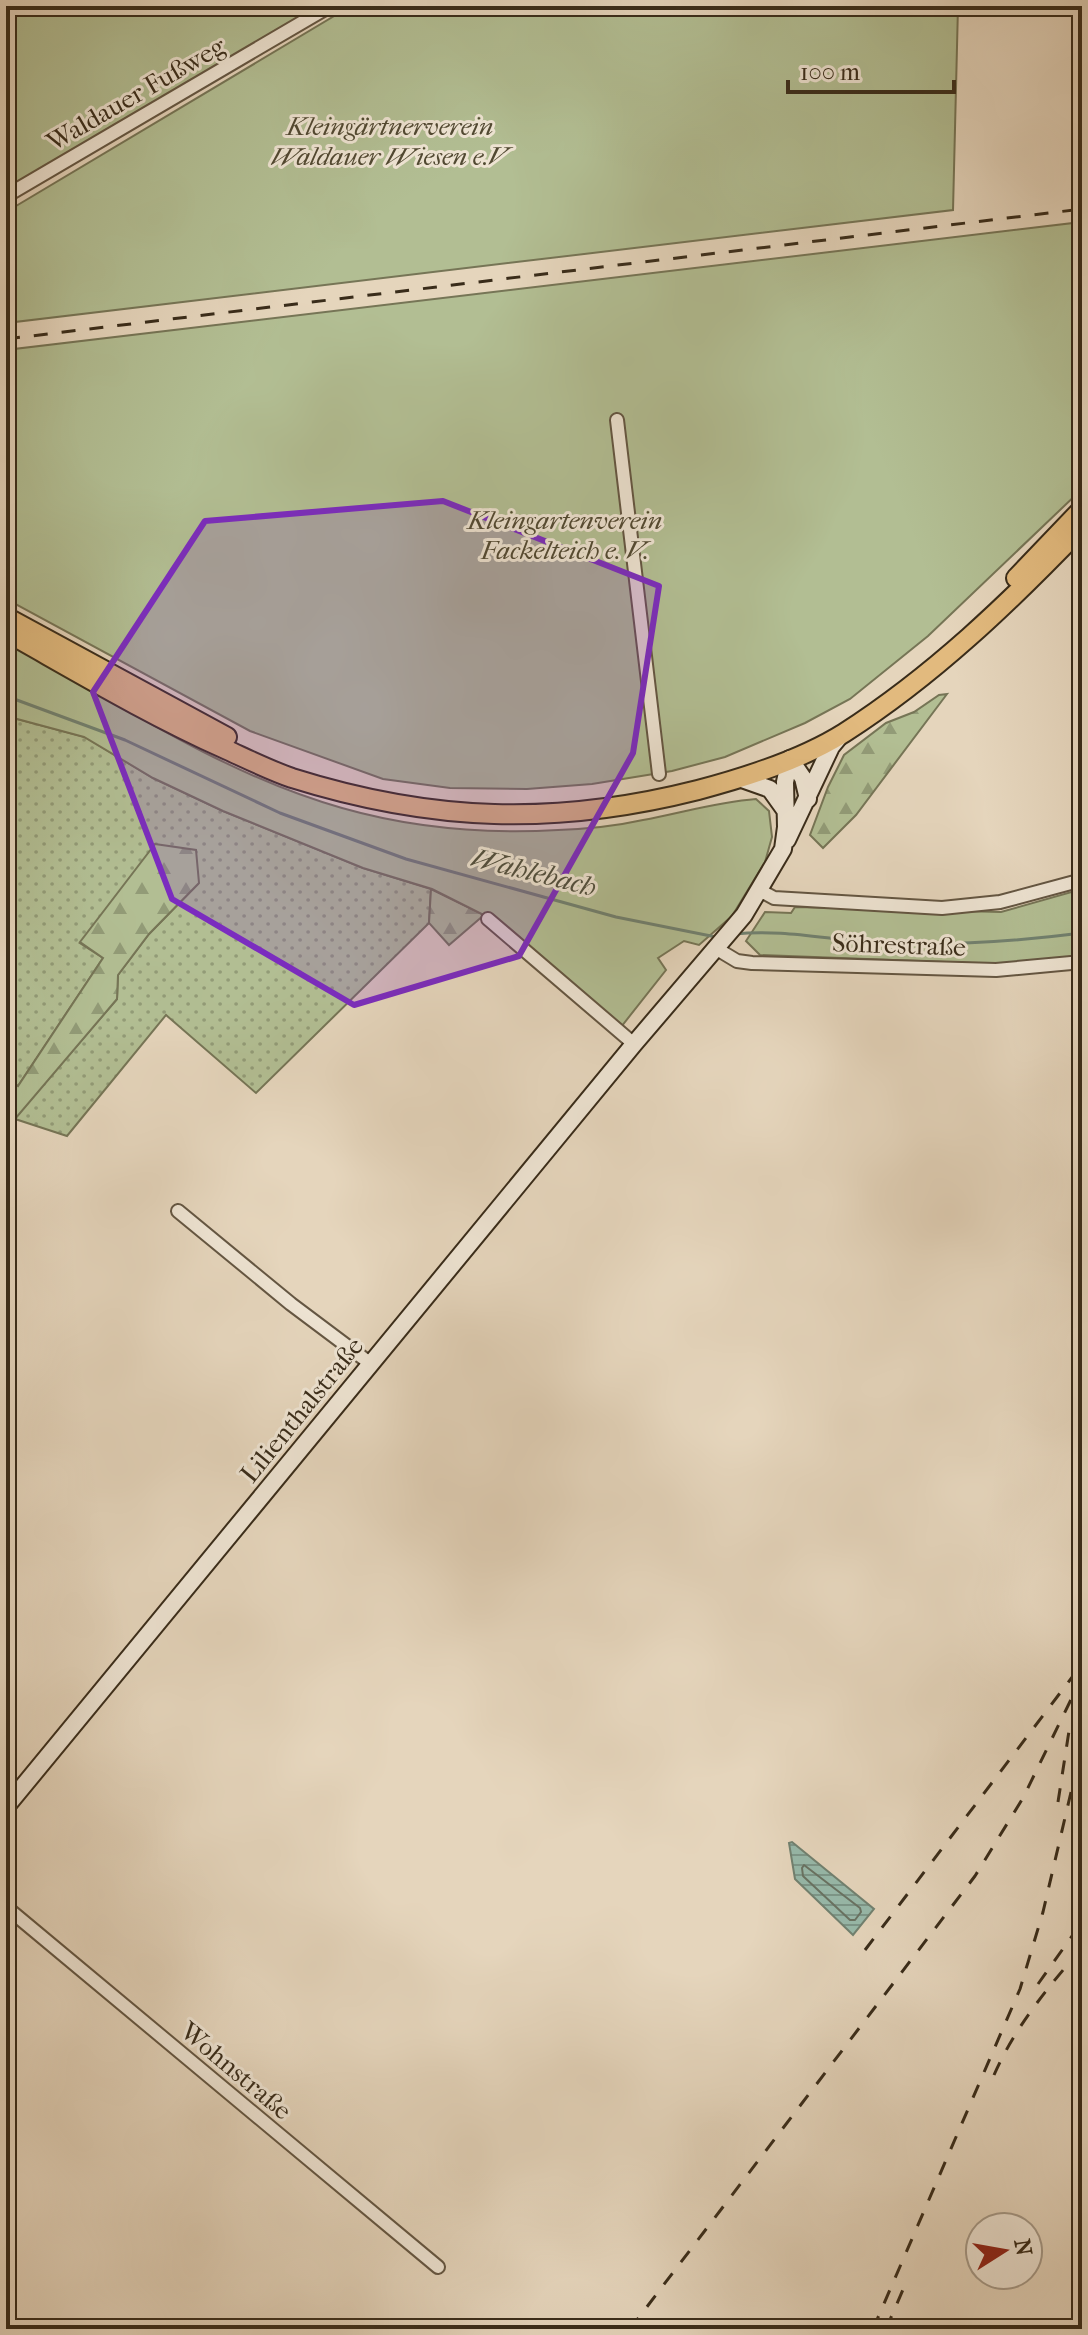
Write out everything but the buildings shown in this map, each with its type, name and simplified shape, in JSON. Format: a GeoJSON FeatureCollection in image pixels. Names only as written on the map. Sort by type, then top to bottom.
{"type":"FeatureCollection","features":[{"type":"Feature","properties":{"kind":"main road"},"geometry":{"type":"LineString","coordinates":[[708,777],[800,742],[849,716],[931,657],[1012,583],[1082,509]]}},
{"type":"Feature","properties":{"kind":"main road"},"geometry":{"type":"LineString","coordinates":[[6,632],[167,723],[290,777],[427,809],[484,815],[538,816],[626,807],[739,778],[790,759],[842,734],[955,650],[1020,591],[1082,527]]}},
{"type":"Feature","properties":{"kind":"main road"},"geometry":{"type":"LineString","coordinates":[[6,617],[218,734],[286,764],[401,795],[497,805],[572,803],[650,792],[790,759],[800,742]]}},
{"type":"Feature","properties":{"kind":"main road"},"geometry":{"type":"LineString","coordinates":[[783,849],[831,747],[842,734]]}},
{"type":"Feature","properties":{"kind":"main road"},"geometry":{"type":"LineString","coordinates":[[790,759],[803,778],[808,799]]}},
{"type":"Feature","properties":{"kind":"main road","name":"Lilienthalstraße"},"geometry":{"type":"LineString","coordinates":[[6,1807],[634,1044],[724,941],[761,891],[783,849],[785,782],[790,759]]}},
{"type":"Feature","properties":{"kind":"main road"},"geometry":{"type":"LineString","coordinates":[[739,778],[770,789],[786,811]]}},
{"type":"Feature","properties":{"kind":"street","name":"Waldauer Fußweg"},"geometry":{"type":"LineString","coordinates":[[6,196],[330,6]]}},
{"type":"Feature","properties":{"kind":"street"},"geometry":{"type":"LineString","coordinates":[[617,420],[659,774]]}},
{"type":"Feature","properties":{"kind":"street"},"geometry":{"type":"LineString","coordinates":[[761,891],[774,898],[942,908],[1000,902],[1082,880]]}},
{"type":"Feature","properties":{"kind":"street"},"geometry":{"type":"LineString","coordinates":[[488,919],[634,1044]]}},
{"type":"Feature","properties":{"kind":"street","name":"Söhrestraße"},"geometry":{"type":"LineString","coordinates":[[724,941],[737,961],[752,963],[996,970],[1082,962]]}},
{"type":"Feature","properties":{"kind":"street"},"geometry":{"type":"LineString","coordinates":[[178,1211],[291,1304],[371,1364]]}},
{"type":"Feature","properties":{"kind":"street","name":"Wohnstraße"},"geometry":{"type":"LineString","coordinates":[[6,1907],[438,2267]]}},
{"type":"Feature","properties":{"kind":"highlighted area"},"geometry":{"type":"Polygon","coordinates":[[[443,501],[659,586],[633,753],[519,956],[354,1005],[172,899],[93,692],[205,521],[443,501]]]}},
{"type":"Feature","properties":{"kind":"green space"},"geometry":{"type":"Polygon","coordinates":[[[6,6],[324,6],[6,192],[6,6]]]}},
{"type":"Feature","properties":{"kind":"green space","name":"Kleingärtnerverein Waldauer Wiesen e.V"},"geometry":{"type":"Polygon","coordinates":[[[351,6],[958,6],[953,210],[6,323],[6,212],[351,6]]]}},
{"type":"Feature","properties":{"kind":"green space","name":"Kleingartenverein Fackelteich e. V."},"geometry":{"type":"Polygon","coordinates":[[[1082,222],[1082,489],[928,636],[850,699],[805,723],[725,757],[672,771],[592,784],[527,789],[450,788],[383,779],[250,731],[6,599],[6,350],[1082,222]]]}},
{"type":"Feature","properties":{"kind":"green space"},"geometry":{"type":"Polygon","coordinates":[[[6,640],[212,756],[298,794],[368,815],[449,828],[558,830],[622,824],[756,799],[769,811],[772,837],[765,862],[732,916],[699,945],[684,941],[658,958],[666,970],[621,1027],[484,915],[432,889],[363,868],[223,811],[153,778],[84,737],[6,716],[6,640]]]}},
{"type":"Feature","properties":{"kind":"green space"},"geometry":{"type":"Polygon","coordinates":[[[947,694],[856,815],[823,848],[810,835],[844,755],[886,723],[914,712],[939,695],[947,694]]]}},
{"type":"Feature","properties":{"kind":"green space"},"geometry":{"type":"Polygon","coordinates":[[[17,719],[85,737],[153,778],[223,811],[363,868],[431,889],[429,923],[256,1093],[166,1015],[67,1136],[15,1119],[6,1129],[6,1110],[14,1119],[117,999],[118,975],[149,934],[199,883],[80,943],[103,958],[18,1086],[6,1078],[6,749],[11,747],[6,727],[17,719]]]}},
{"type":"Feature","properties":{"kind":"green space"},"geometry":{"type":"Polygon","coordinates":[[[155,844],[196,850],[199,883],[149,934],[118,975],[117,999],[15,1119],[6,1110],[6,1078],[18,1086],[103,958],[80,942],[155,844]]]}},
{"type":"Feature","properties":{"kind":"green space"},"geometry":{"type":"Polygon","coordinates":[[[431,889],[484,915],[449,945],[429,923],[431,889]]]}},
{"type":"Feature","properties":{"kind":"green space"},"geometry":{"type":"Polygon","coordinates":[[[1082,889],[1082,956],[998,964],[760,955],[746,941],[765,912],[791,913],[795,907],[1001,912],[1082,889]]]}},
{"type":"Feature","properties":{"kind":"water"},"geometry":{"type":"Polygon","coordinates":[[[792,1842],[874,1909],[853,1935],[795,1879],[789,1843],[792,1842]]]}},
{"type":"Feature","properties":{"kind":"waterway","name":"Wahlebach"},"geometry":{"type":"LineString","coordinates":[[6,696],[125,740],[280,813],[406,859],[616,917],[716,937]]}},
{"type":"Feature","properties":{"kind":"waterway","name":"Wahlebach"},"geometry":{"type":"LineString","coordinates":[[735,934],[949,944],[1082,933]]}},
{"type":"Feature","properties":{"kind":"railway"},"geometry":{"type":"LineString","coordinates":[[6,339],[1082,209]]}},
{"type":"Feature","properties":{"kind":"railway"},"geometry":{"type":"LineString","coordinates":[[865,1950],[1073,1676]]}},
{"type":"Feature","properties":{"kind":"railway"},"geometry":{"type":"LineString","coordinates":[[630,2329],[975,1876],[1023,1798],[1082,1677]]}},
{"type":"Feature","properties":{"kind":"railway"},"geometry":{"type":"LineString","coordinates":[[1058,1802],[1069,1731],[1076,1708]]}},
{"type":"Feature","properties":{"kind":"railway"},"geometry":{"type":"LineString","coordinates":[[873,2329],[1020,1989],[1043,1912],[1082,1745]]}},
{"type":"Feature","properties":{"kind":"railway"},"geometry":{"type":"LineString","coordinates":[[1038,1984],[1082,1922]]}},
{"type":"Feature","properties":{"kind":"railway"},"geometry":{"type":"LineString","coordinates":[[994,2075],[1022,2024],[1082,1948]]}},
{"type":"Feature","properties":{"kind":"railway"},"geometry":{"type":"LineString","coordinates":[[886,2329],[905,2285]]}}]}
